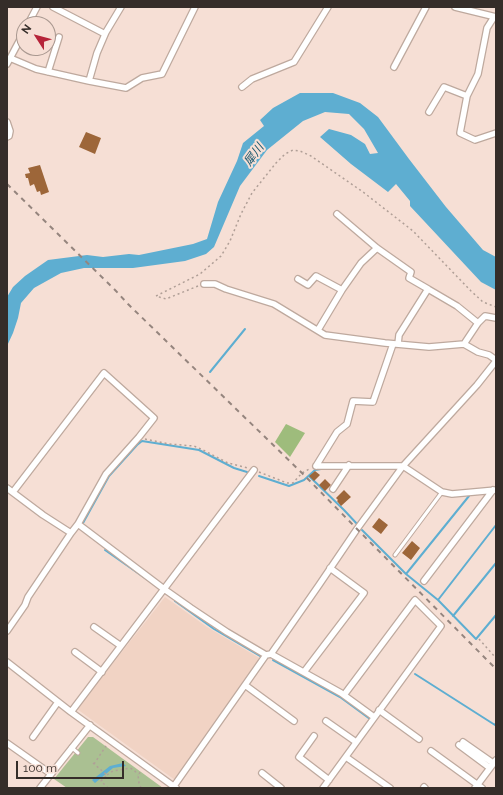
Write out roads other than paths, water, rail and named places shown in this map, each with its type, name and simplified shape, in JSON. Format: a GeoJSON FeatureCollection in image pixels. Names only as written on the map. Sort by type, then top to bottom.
{"type":"FeatureCollection","features":[{"type":"Feature","properties":{"kind":"street"},"geometry":{"type":"LineString","coordinates":[[32,16],[37,7]]}},
{"type":"Feature","properties":{"kind":"street"},"geometry":{"type":"LineString","coordinates":[[53,7],[105,34]]}},
{"type":"Feature","properties":{"kind":"street"},"geometry":{"type":"LineString","coordinates":[[89,81],[97,53],[105,34],[121,7]]}},
{"type":"Feature","properties":{"kind":"street"},"geometry":{"type":"LineString","coordinates":[[10,58],[36,69],[126,88],[142,78],[162,74],[195,7]]}},
{"type":"Feature","properties":{"kind":"street"},"geometry":{"type":"LineString","coordinates":[[242,87],[252,79],[294,62],[328,7]]}},
{"type":"Feature","properties":{"kind":"street"},"geometry":{"type":"LineString","coordinates":[[394,67],[426,7]]}},
{"type":"Feature","properties":{"kind":"street"},"geometry":{"type":"LineString","coordinates":[[455,7],[495,17],[487,28],[478,74],[468,96],[460,133],[476,140],[496,133]]}},
{"type":"Feature","properties":{"kind":"street"},"geometry":{"type":"LineString","coordinates":[[48,72],[58,37]]}},
{"type":"Feature","properties":{"kind":"street"},"geometry":{"type":"LineString","coordinates":[[7,64],[16,47]]}},
{"type":"Feature","properties":{"kind":"street"},"geometry":{"type":"LineString","coordinates":[[429,112],[444,87],[468,96]]}},
{"type":"Feature","properties":{"kind":"street"},"geometry":{"type":"LineString","coordinates":[[7,122],[10,131],[9,136],[7,137]]}},
{"type":"Feature","properties":{"kind":"street"},"geometry":{"type":"LineString","coordinates":[[336,214],[377,248],[411,272],[409,278],[457,306],[478,323]]}},
{"type":"Feature","properties":{"kind":"street"},"geometry":{"type":"LineString","coordinates":[[318,330],[342,290],[361,263],[377,248]]}},
{"type":"Feature","properties":{"kind":"street"},"geometry":{"type":"LineString","coordinates":[[298,279],[308,285],[316,276],[342,290]]}},
{"type":"Feature","properties":{"kind":"street"},"geometry":{"type":"LineString","coordinates":[[7,662],[58,702],[175,787],[245,685],[330,568],[356,529],[403,466],[477,385],[496,361],[489,355],[478,352],[464,344],[429,347],[326,335],[274,304],[226,289],[215,284],[204,284]]}},
{"type":"Feature","properties":{"kind":"street"},"geometry":{"type":"LineString","coordinates":[[428,289],[399,335],[373,402],[353,401],[347,424],[337,432],[316,466],[403,466],[442,492],[452,494],[494,490]]}},
{"type":"Feature","properties":{"kind":"street"},"geometry":{"type":"LineString","coordinates":[[464,344],[478,323],[485,316],[496,318]]}},
{"type":"Feature","properties":{"kind":"street"},"geometry":{"type":"LineString","coordinates":[[7,631],[25,605],[28,597],[78,524],[106,474],[139,438],[154,418],[104,373],[13,492]]}},
{"type":"Feature","properties":{"kind":"street"},"geometry":{"type":"LineString","coordinates":[[333,489],[349,465]]}},
{"type":"Feature","properties":{"kind":"street"},"geometry":{"type":"LineString","coordinates":[[72,712],[254,470]]}},
{"type":"Feature","properties":{"kind":"street"},"geometry":{"type":"LineString","coordinates":[[7,488],[43,515],[71,533]]}},
{"type":"Feature","properties":{"kind":"street"},"geometry":{"type":"LineString","coordinates":[[424,581],[494,490]]}},
{"type":"Feature","properties":{"kind":"street"},"geometry":{"type":"LineString","coordinates":[[78,524],[164,589],[221,628],[268,655],[304,672],[344,695],[374,718]]}},
{"type":"Feature","properties":{"kind":"street"},"geometry":{"type":"LineString","coordinates":[[304,672],[364,593],[330,568]]}},
{"type":"Feature","properties":{"kind":"street"},"geometry":{"type":"LineString","coordinates":[[314,736],[299,757],[326,785],[440,626],[415,600],[344,695]]}},
{"type":"Feature","properties":{"kind":"street"},"geometry":{"type":"LineString","coordinates":[[94,626],[121,646]]}},
{"type":"Feature","properties":{"kind":"street"},"geometry":{"type":"LineString","coordinates":[[75,652],[102,672]]}},
{"type":"Feature","properties":{"kind":"street"},"geometry":{"type":"LineString","coordinates":[[245,685],[294,721]]}},
{"type":"Feature","properties":{"kind":"street"},"geometry":{"type":"LineString","coordinates":[[33,737],[58,702]]}},
{"type":"Feature","properties":{"kind":"street"},"geometry":{"type":"LineString","coordinates":[[379,710],[419,740]]}},
{"type":"Feature","properties":{"kind":"street"},"geometry":{"type":"LineString","coordinates":[[326,721],[356,742]]}},
{"type":"Feature","properties":{"kind":"street"},"geometry":{"type":"LineString","coordinates":[[40,788],[90,724]]}},
{"type":"Feature","properties":{"kind":"street"},"geometry":{"type":"LineString","coordinates":[[7,743],[51,774]]}},
{"type":"Feature","properties":{"kind":"street"},"geometry":{"type":"LineString","coordinates":[[431,751],[478,787],[493,764],[461,743]]}},
{"type":"Feature","properties":{"kind":"street"},"geometry":{"type":"LineString","coordinates":[[346,757],[390,788]]}},
{"type":"Feature","properties":{"kind":"street"},"geometry":{"type":"LineString","coordinates":[[262,773],[281,788]]}},
{"type":"Feature","properties":{"kind":"lane"},"geometry":{"type":"LineString","coordinates":[[395,555],[442,492]]}},
{"type":"Feature","properties":{"kind":"lane"},"geometry":{"type":"LineString","coordinates":[[72,747],[78,753]]}},
{"type":"Feature","properties":{"kind":"water","name":"犀川"},"geometry":{"type":"Polygon","coordinates":[[[300,93],[333,93],[360,103],[378,117],[446,207],[483,250],[496,257],[496,290],[481,282],[410,206],[410,201],[396,184],[388,192],[351,164],[320,137],[329,129],[351,135],[365,144],[370,154],[378,153],[364,129],[349,114],[325,112],[303,121],[267,150],[240,186],[214,247],[206,254],[185,261],[133,268],[84,268],[61,273],[34,288],[21,303],[18,318],[7,346],[7,297],[13,287],[25,276],[48,260],[87,255],[103,257],[129,254],[139,255],[193,244],[207,239],[218,202],[237,161],[243,143],[264,126],[260,120],[273,108],[300,93]]]}},
{"type":"Feature","properties":{"kind":"water"},"geometry":{"type":"Polygon","coordinates":[[[123,763],[126,766],[113,768],[95,783],[92,780],[110,766],[123,763]]]}},
{"type":"Feature","properties":{"kind":"waterway"},"geometry":{"type":"LineString","coordinates":[[210,372],[245,329]]}},
{"type":"Feature","properties":{"kind":"waterway"},"geometry":{"type":"LineString","coordinates":[[83,523],[109,476],[142,441],[199,450],[234,468],[247,472]]}},
{"type":"Feature","properties":{"kind":"waterway"},"geometry":{"type":"LineString","coordinates":[[259,476],[289,486],[304,480],[315,470],[321,469]]}},
{"type":"Feature","properties":{"kind":"waterway"},"geometry":{"type":"LineString","coordinates":[[309,476],[358,525]]}},
{"type":"Feature","properties":{"kind":"waterway"},"geometry":{"type":"LineString","coordinates":[[406,574],[469,496]]}},
{"type":"Feature","properties":{"kind":"waterway"},"geometry":{"type":"LineString","coordinates":[[438,600],[496,525]]}},
{"type":"Feature","properties":{"kind":"waterway"},"geometry":{"type":"LineString","coordinates":[[362,530],[406,574],[438,600],[476,639],[496,615]]}},
{"type":"Feature","properties":{"kind":"waterway"},"geometry":{"type":"LineString","coordinates":[[105,550],[155,585]]}},
{"type":"Feature","properties":{"kind":"waterway"},"geometry":{"type":"LineString","coordinates":[[453,616],[496,563]]}},
{"type":"Feature","properties":{"kind":"waterway"},"geometry":{"type":"LineString","coordinates":[[175,601],[214,629],[260,656]]}},
{"type":"Feature","properties":{"kind":"waterway"},"geometry":{"type":"LineString","coordinates":[[273,660],[340,697],[370,719]]}},
{"type":"Feature","properties":{"kind":"waterway"},"geometry":{"type":"LineString","coordinates":[[415,674],[495,725],[496,723]]}},
{"type":"Feature","properties":{"kind":"railway"},"geometry":{"type":"LineString","coordinates":[[7,184],[302,473],[496,669]]}}]}
